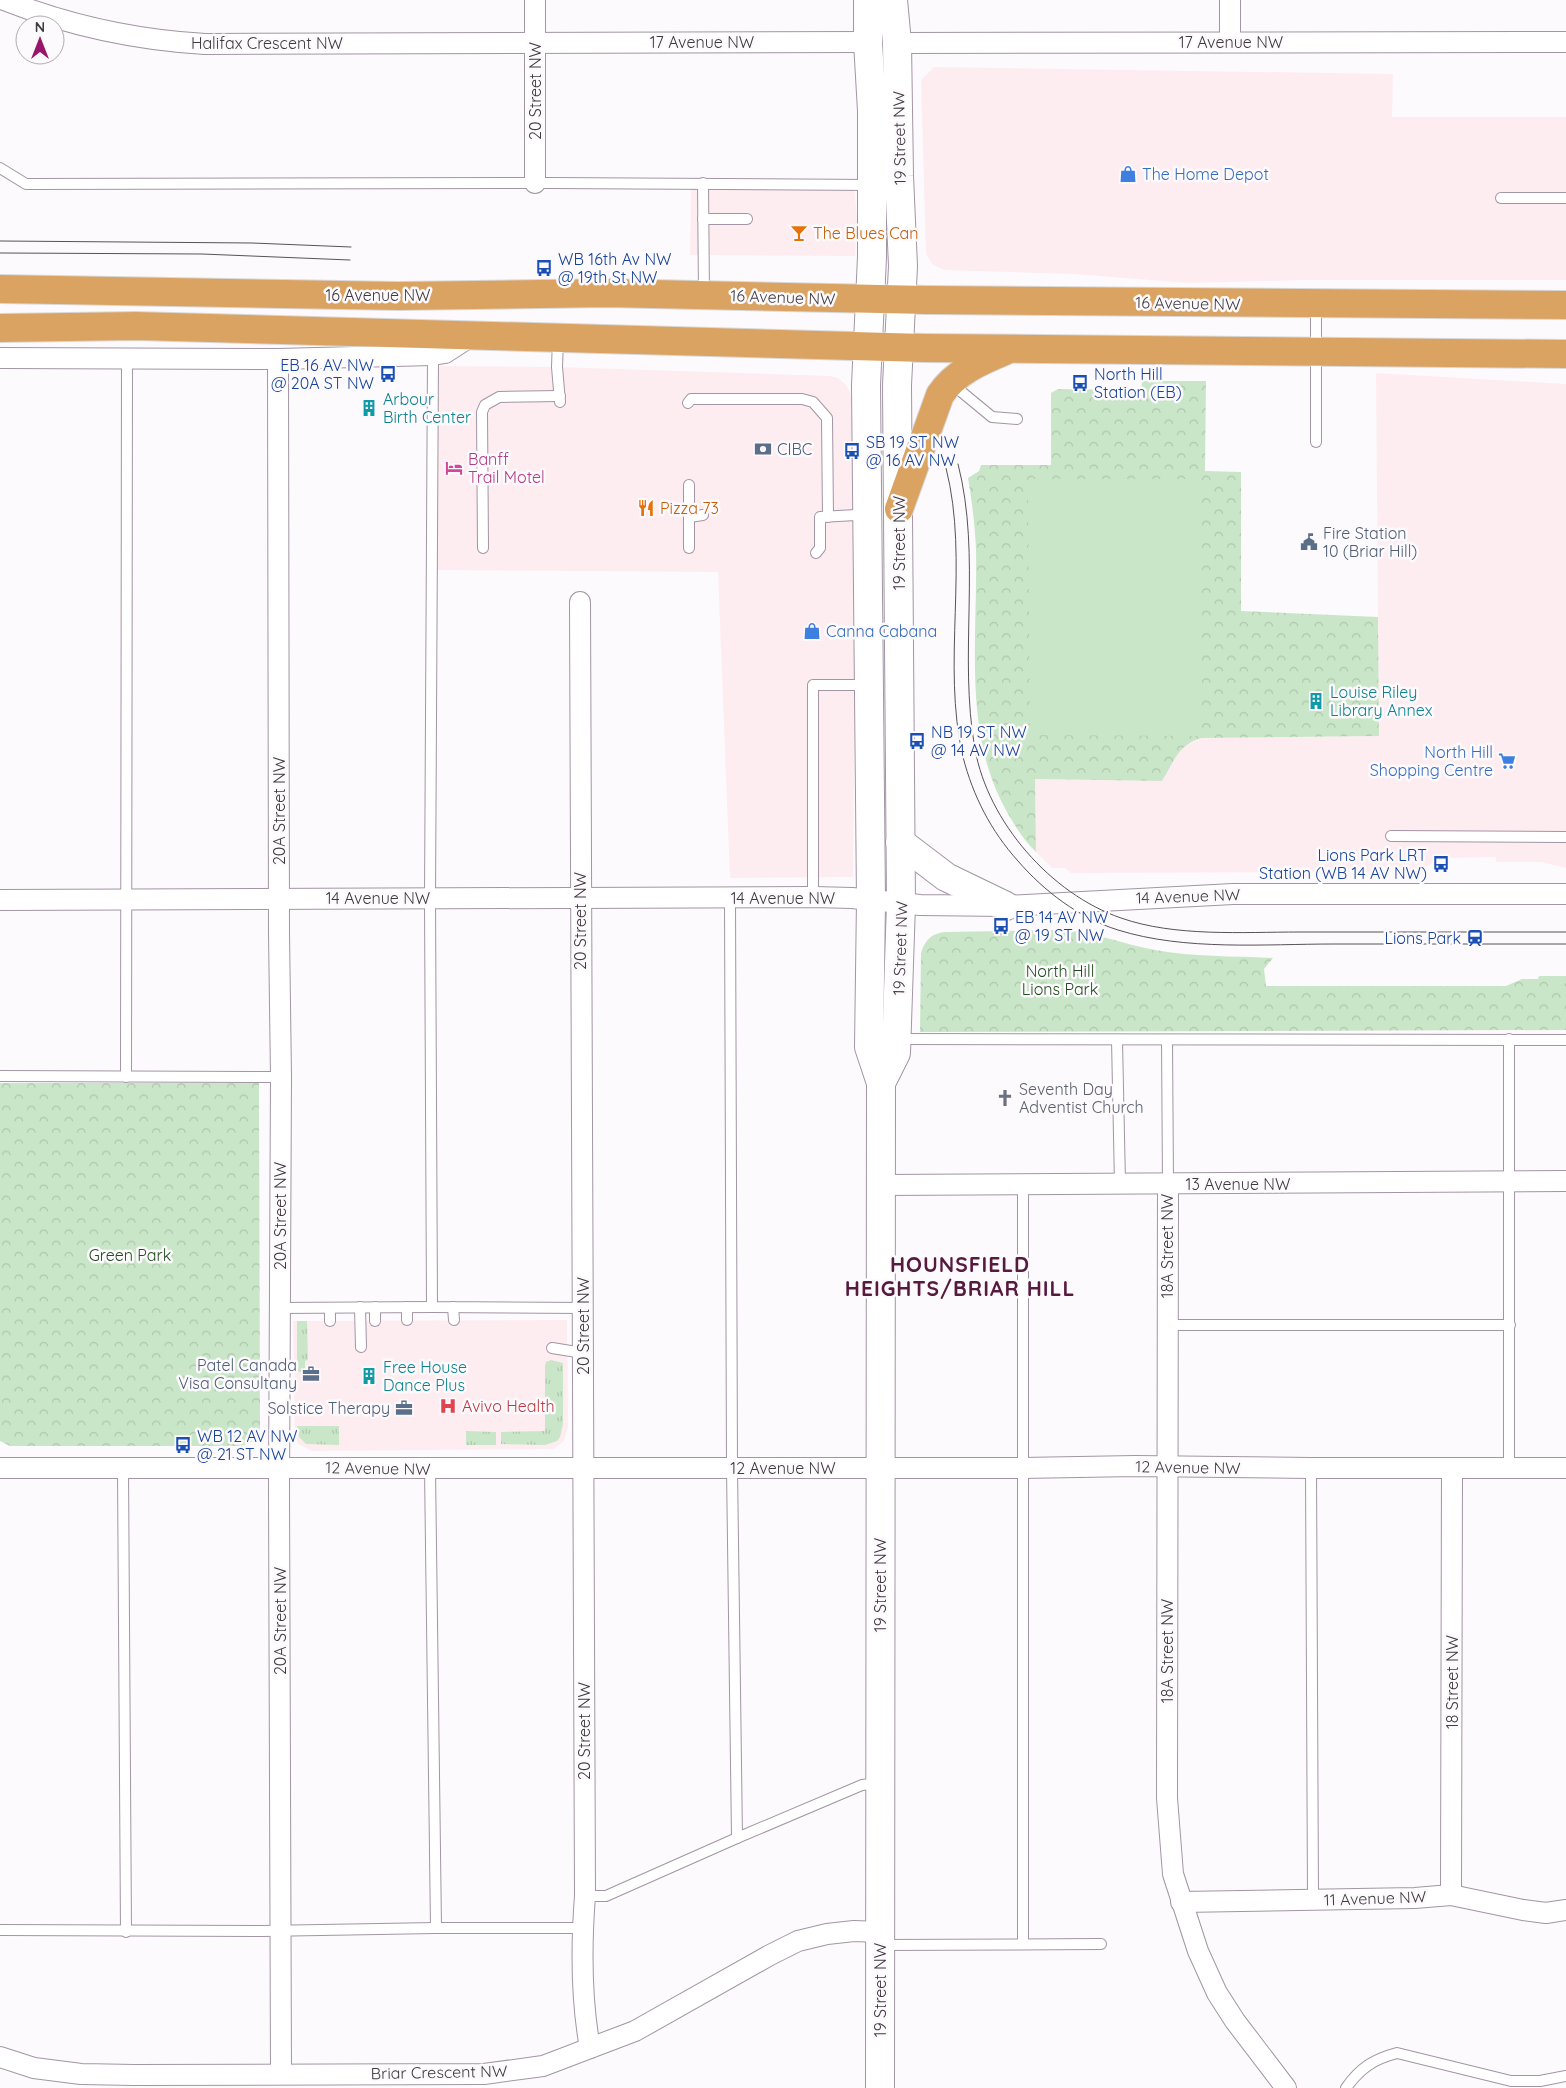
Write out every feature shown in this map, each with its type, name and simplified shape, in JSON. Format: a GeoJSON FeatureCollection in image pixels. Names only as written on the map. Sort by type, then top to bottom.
{"type":"FeatureCollection","features":[{"type":"Feature","properties":{"kind":"highway","name":"16 Avenue NW"},"geometry":{"type":"LineString","coordinates":[[0,289],[398,296],[607,293],[901,300],[1566,306]]}},
{"type":"Feature","properties":{"kind":"highway"},"geometry":{"type":"LineString","coordinates":[[0,328],[126,326],[558,336],[898,347],[1566,354]]}},
{"type":"Feature","properties":{"kind":"highway"},"geometry":{"type":"LineString","coordinates":[[899,509],[937,400],[949,382],[978,362],[1011,348]]}},
{"type":"Feature","properties":{"kind":"street","name":"Halifax Crescent NW"},"geometry":{"type":"LineString","coordinates":[[4,0],[64,22],[95,30],[168,42],[205,44],[535,43]]}},
{"type":"Feature","properties":{"kind":"street","name":"20 Street NW"},"geometry":{"type":"LineString","coordinates":[[535,0],[535,183]]}},
{"type":"Feature","properties":{"kind":"street","name":"19 Street NW"},"geometry":{"type":"LineString","coordinates":[[868,0],[868,42],[872,111],[870,299],[867,346],[871,900],[869,1047],[881,1082],[880,2088]]}},
{"type":"Feature","properties":{"kind":"street","name":"19 Street NW"},"geometry":{"type":"LineString","coordinates":[[881,1082],[896,1053],[902,904],[900,842],[898,347],[903,266],[899,176],[897,43],[893,0]]}},
{"type":"Feature","properties":{"kind":"street"},"geometry":{"type":"LineString","coordinates":[[1230,0],[1230,42]]}},
{"type":"Feature","properties":{"kind":"street","name":"17 Avenue NW"},"geometry":{"type":"LineString","coordinates":[[535,43],[868,42]]}},
{"type":"Feature","properties":{"kind":"street","name":"17 Avenue NW"},"geometry":{"type":"LineString","coordinates":[[897,43],[1566,42]]}},
{"type":"Feature","properties":{"kind":"street"},"geometry":{"type":"LineString","coordinates":[[0,358],[128,360],[433,355],[445,353],[473,335]]}},
{"type":"Feature","properties":{"kind":"street","name":"20A Street NW"},"geometry":{"type":"LineString","coordinates":[[278,358],[281,1077],[281,2074]]}},
{"type":"Feature","properties":{"kind":"street","name":"20 Street NW"},"geometry":{"type":"LineString","coordinates":[[580,602],[585,1896],[582,1928],[583,1989],[590,2048]]}},
{"type":"Feature","properties":{"kind":"street"},"geometry":{"type":"LineString","coordinates":[[900,842],[946,877],[1006,906]]}},
{"type":"Feature","properties":{"kind":"street","name":"14 Avenue NW"},"geometry":{"type":"LineString","coordinates":[[0,900],[813,897],[871,900],[902,904],[1006,906],[1233,894],[1566,894]]}},
{"type":"Feature","properties":{"kind":"street","name":"13 Avenue NW"},"geometry":{"type":"LineString","coordinates":[[880,1185],[1566,1181]]}},
{"type":"Feature","properties":{"kind":"street","name":"18A Street NW"},"geometry":{"type":"LineString","coordinates":[[1168,1184],[1166,1326],[1167,1798],[1174,1874],[1181,1902],[1198,1952],[1217,1993],[1235,2021],[1286,2088]]}},
{"type":"Feature","properties":{"kind":"street","name":"12 Avenue NW"},"geometry":{"type":"LineString","coordinates":[[0,1468],[1022,1468],[1167,1466],[1452,1469],[1566,1468]]}},
{"type":"Feature","properties":{"kind":"street","name":"18 Street NW"},"geometry":{"type":"LineString","coordinates":[[1451,1895],[1452,1469]]}},
{"type":"Feature","properties":{"kind":"street","name":"11 Avenue NW"},"geometry":{"type":"LineString","coordinates":[[1181,1902],[1415,1898],[1451,1895],[1523,1910],[1546,1912],[1566,1910]]}},
{"type":"Feature","properties":{"kind":"street","name":"Briar Crescent NW"},"geometry":{"type":"LineString","coordinates":[[0,2057],[34,2068],[81,2074],[484,2074],[543,2066],[635,2031],[798,1941],[836,1933],[880,1939]]}},
{"type":"Feature","properties":{"kind":"lane"},"geometry":{"type":"LineString","coordinates":[[0,168],[26,184],[872,184]]}},
{"type":"Feature","properties":{"kind":"lane"},"geometry":{"type":"LineString","coordinates":[[702,183],[704,295]]}},
{"type":"Feature","properties":{"kind":"lane"},"geometry":{"type":"LineString","coordinates":[[1501,198],[1566,198]]}},
{"type":"Feature","properties":{"kind":"lane"},"geometry":{"type":"LineString","coordinates":[[703,219],[747,219]]}},
{"type":"Feature","properties":{"kind":"lane"},"geometry":{"type":"LineString","coordinates":[[1316,304],[1316,442]]}},
{"type":"Feature","properties":{"kind":"lane"},"geometry":{"type":"LineString","coordinates":[[483,548],[482,412],[485,405],[499,397],[560,399],[557,367],[558,336]]}},
{"type":"Feature","properties":{"kind":"lane"},"geometry":{"type":"LineString","coordinates":[[432,1307],[430,898],[433,355]]}},
{"type":"Feature","properties":{"kind":"lane"},"geometry":{"type":"LineString","coordinates":[[126,1077],[128,899],[128,360]]}},
{"type":"Feature","properties":{"kind":"lane"},"geometry":{"type":"LineString","coordinates":[[949,382],[992,417],[1017,418]]}},
{"type":"Feature","properties":{"kind":"lane"},"geometry":{"type":"LineString","coordinates":[[688,402],[691,399],[712,398],[802,399],[813,402],[828,418],[824,517],[820,548],[816,553]]}},
{"type":"Feature","properties":{"kind":"lane"},"geometry":{"type":"LineString","coordinates":[[689,485],[689,548]]}},
{"type":"Feature","properties":{"kind":"lane"},"geometry":{"type":"LineString","coordinates":[[689,516],[703,515]]}},
{"type":"Feature","properties":{"kind":"lane"},"geometry":{"type":"LineString","coordinates":[[824,517],[856,515],[868,517]]}},
{"type":"Feature","properties":{"kind":"lane"},"geometry":{"type":"LineString","coordinates":[[813,897],[813,685],[869,685]]}},
{"type":"Feature","properties":{"kind":"lane"},"geometry":{"type":"LineString","coordinates":[[1391,836],[1566,837]]}},
{"type":"Feature","properties":{"kind":"lane"},"geometry":{"type":"LineString","coordinates":[[730,898],[732,1468],[737,1838]]}},
{"type":"Feature","properties":{"kind":"lane"},"geometry":{"type":"LineString","coordinates":[[897,1039],[1566,1040]]}},
{"type":"Feature","properties":{"kind":"lane"},"geometry":{"type":"LineString","coordinates":[[1509,1039],[1509,1468]]}},
{"type":"Feature","properties":{"kind":"lane"},"geometry":{"type":"LineString","coordinates":[[1116,1040],[1120,1184]]}},
{"type":"Feature","properties":{"kind":"lane"},"geometry":{"type":"LineString","coordinates":[[1167,1040],[1168,1184]]}},
{"type":"Feature","properties":{"kind":"lane"},"geometry":{"type":"LineString","coordinates":[[0,1076],[281,1077]]}},
{"type":"Feature","properties":{"kind":"lane"},"geometry":{"type":"LineString","coordinates":[[1023,1184],[1023,1944]]}},
{"type":"Feature","properties":{"kind":"lane"},"geometry":{"type":"LineString","coordinates":[[360,1307],[361,1347]]}},
{"type":"Feature","properties":{"kind":"lane"},"geometry":{"type":"LineString","coordinates":[[375,1307],[375,1321]]}},
{"type":"Feature","properties":{"kind":"lane"},"geometry":{"type":"LineString","coordinates":[[407,1307],[407,1320]]}},
{"type":"Feature","properties":{"kind":"lane"},"geometry":{"type":"LineString","coordinates":[[453,1307],[454,1320]]}},
{"type":"Feature","properties":{"kind":"lane"},"geometry":{"type":"LineString","coordinates":[[280,1308],[584,1308]]}},
{"type":"Feature","properties":{"kind":"lane"},"geometry":{"type":"LineString","coordinates":[[330,1308],[330,1321]]}},
{"type":"Feature","properties":{"kind":"lane"},"geometry":{"type":"LineString","coordinates":[[1166,1326],[1510,1326]]}},
{"type":"Feature","properties":{"kind":"lane"},"geometry":{"type":"LineString","coordinates":[[552,1348],[583,1353]]}},
{"type":"Feature","properties":{"kind":"lane"},"geometry":{"type":"LineString","coordinates":[[123,1468],[126,1932]]}},
{"type":"Feature","properties":{"kind":"lane"},"geometry":{"type":"LineString","coordinates":[[1311,1468],[1313,1899]]}},
{"type":"Feature","properties":{"kind":"lane"},"geometry":{"type":"LineString","coordinates":[[430,1469],[436,1928]]}},
{"type":"Feature","properties":{"kind":"lane"},"geometry":{"type":"LineString","coordinates":[[585,1896],[606,1896],[862,1784],[880,1783]]}},
{"type":"Feature","properties":{"kind":"lane"},"geometry":{"type":"LineString","coordinates":[[0,1930],[126,1932],[582,1928]]}},
{"type":"Feature","properties":{"kind":"lane"},"geometry":{"type":"LineString","coordinates":[[880,1939],[1023,1944],[1102,1944]]}},
{"type":"Feature","properties":{"kind":"lane"},"geometry":{"type":"LineString","coordinates":[[1346,2088],[1356,2073],[1381,2057],[1397,2053],[1511,2081],[1540,2081],[1566,2076]]}},
{"type":"Feature","properties":{"kind":"shaded area","name":"The Home Depot"},"geometry":{"type":"Polygon","coordinates":[[[934,67],[1393,74],[1392,117],[1566,117],[1566,280],[1304,280],[1188,283],[1073,274],[944,270],[933,265],[926,254],[921,80],[934,67]]]}},
{"type":"Feature","properties":{"kind":"shaded area"},"geometry":{"type":"Polygon","coordinates":[[[854,184],[857,220],[855,256],[690,255],[691,185],[854,184]]]}},
{"type":"Feature","properties":{"kind":"shaded area"},"geometry":{"type":"Polygon","coordinates":[[[433,366],[557,367],[830,376],[838,378],[845,384],[850,392],[854,409],[856,515],[853,877],[730,878],[718,572],[433,570],[433,366]]]}},
{"type":"Feature","properties":{"kind":"shaded area"},"geometry":{"type":"Polygon","coordinates":[[[1376,373],[1566,384],[1566,868],[1541,862],[1496,862],[1496,857],[1437,858],[1436,862],[1412,872],[1380,866],[1374,872],[1071,873],[1065,868],[1052,868],[1036,852],[1035,779],[1162,781],[1172,761],[1183,747],[1202,738],[1379,736],[1376,373]]]}},
{"type":"Feature","properties":{"kind":"shaded area"},"geometry":{"type":"Polygon","coordinates":[[[567,1320],[568,1427],[564,1441],[554,1449],[312,1451],[298,1444],[295,1437],[293,1321],[567,1320]]]}},
{"type":"Feature","properties":{"kind":"green space"},"geometry":{"type":"Polygon","coordinates":[[[1142,381],[1206,381],[1205,471],[1241,472],[1241,611],[1378,617],[1379,736],[1202,738],[1182,749],[1162,781],[1035,779],[1036,852],[1007,812],[993,782],[983,750],[975,684],[976,550],[968,478],[979,471],[981,465],[1051,465],[1051,393],[1058,389],[1141,390],[1142,381]]]}},
{"type":"Feature","properties":{"kind":"green space"},"geometry":{"type":"Polygon","coordinates":[[[1028,479],[1199,479],[1201,736],[1030,735],[1028,479]]]}},
{"type":"Feature","properties":{"kind":"green space","name":"North Hill Lions Park"},"geometry":{"type":"Polygon","coordinates":[[[1062,930],[1086,933],[1143,948],[1170,952],[1273,958],[1264,969],[1266,986],[1506,986],[1522,979],[1538,979],[1539,976],[1566,976],[1566,1030],[920,1032],[921,953],[924,945],[932,936],[944,932],[1062,930]]]}},
{"type":"Feature","properties":{"kind":"green space","name":"Green Park"},"geometry":{"type":"Polygon","coordinates":[[[0,1083],[259,1083],[260,1427],[254,1441],[241,1446],[10,1446],[0,1441],[0,1083]]]}},
{"type":"Feature","properties":{"kind":"green space"},"geometry":{"type":"Polygon","coordinates":[[[297,1321],[307,1321],[308,1360],[305,1361],[305,1372],[297,1372],[297,1321]]]}},
{"type":"Feature","properties":{"kind":"green space"},"geometry":{"type":"Polygon","coordinates":[[[551,1360],[563,1363],[563,1424],[560,1437],[557,1441],[545,1445],[501,1444],[501,1432],[545,1431],[545,1366],[546,1362],[551,1360]]]}},
{"type":"Feature","properties":{"kind":"green space"},"geometry":{"type":"Polygon","coordinates":[[[297,1426],[339,1426],[339,1445],[306,1444],[299,1437],[297,1426]]]}},
{"type":"Feature","properties":{"kind":"green space"},"geometry":{"type":"Polygon","coordinates":[[[466,1431],[496,1432],[496,1445],[466,1445],[466,1431]]]}},
{"type":"Feature","properties":{"kind":"tram line"},"geometry":{"type":"LineString","coordinates":[[0,241],[252,243],[351,247]]}},
{"type":"Feature","properties":{"kind":"tram line"},"geometry":{"type":"LineString","coordinates":[[0,253],[202,254],[350,260]]}},
{"type":"Feature","properties":{"kind":"tram line"},"geometry":{"type":"LineString","coordinates":[[958,464],[965,499],[968,535],[970,714],[975,749],[982,776],[993,803],[1008,828],[1047,873],[1070,892],[1095,907],[1121,918],[1142,924],[1186,931],[1232,933],[1566,932]]}},
{"type":"Feature","properties":{"kind":"tram line"},"geometry":{"type":"LineString","coordinates":[[946,468],[953,504],[956,540],[954,685],[963,757],[978,799],[999,838],[1028,872],[1051,893],[1076,911],[1118,930],[1144,937],[1198,944],[1566,944]]}},
{"type":"Feature","properties":{"kind":"place","name":"The Home Depot"},"geometry":{"type":"Point","coordinates":[1128,174]}},
{"type":"Feature","properties":{"kind":"place","name":"The Blues Can"},"geometry":{"type":"Point","coordinates":[799,233]}},
{"type":"Feature","properties":{"kind":"place","name":"WB 16th Av NW @ 19th St NW"},"geometry":{"type":"Point","coordinates":[544,268]}},
{"type":"Feature","properties":{"kind":"place","name":"EB 16 AV NW @ 20A ST NW"},"geometry":{"type":"Point","coordinates":[388,374]}},
{"type":"Feature","properties":{"kind":"place","name":"North Hill Station (EB)"},"geometry":{"type":"Point","coordinates":[1080,383]}},
{"type":"Feature","properties":{"kind":"place","name":"Arbour Birth Center"},"geometry":{"type":"Point","coordinates":[369,408]}},
{"type":"Feature","properties":{"kind":"place","name":"CIBC"},"geometry":{"type":"Point","coordinates":[763,449]}},
{"type":"Feature","properties":{"kind":"place","name":"SB 19 ST NW @ 16 AV NW"},"geometry":{"type":"Point","coordinates":[852,451]}},
{"type":"Feature","properties":{"kind":"place","name":"Banff Trail Motel"},"geometry":{"type":"Point","coordinates":[454,468]}},
{"type":"Feature","properties":{"kind":"place","name":"Pizza 73"},"geometry":{"type":"Point","coordinates":[646,508]}},
{"type":"Feature","properties":{"kind":"place","name":"Fire Station 10 (Briar Hill)"},"geometry":{"type":"Point","coordinates":[1309,542]}},
{"type":"Feature","properties":{"kind":"place","name":"Canna Cabana"},"geometry":{"type":"Point","coordinates":[812,631]}},
{"type":"Feature","properties":{"kind":"place","name":"Louise Riley Library Annex"},"geometry":{"type":"Point","coordinates":[1316,701]}},
{"type":"Feature","properties":{"kind":"place","name":"NB 19 ST NW @ 14 AV NW"},"geometry":{"type":"Point","coordinates":[917,741]}},
{"type":"Feature","properties":{"kind":"place","name":"North Hill Shopping Centre"},"geometry":{"type":"Point","coordinates":[1507,761]}},
{"type":"Feature","properties":{"kind":"place","name":"Lions Park LRT Station (WB 14 AV NW)"},"geometry":{"type":"Point","coordinates":[1441,864]}},
{"type":"Feature","properties":{"kind":"place","name":"EB 14 AV NW @ 19 ST NW"},"geometry":{"type":"Point","coordinates":[1001,926]}},
{"type":"Feature","properties":{"kind":"place","name":"Lions Park"},"geometry":{"type":"Point","coordinates":[1475,938]}},
{"type":"Feature","properties":{"kind":"place","name":"Seventh Day Adventist Church"},"geometry":{"type":"Point","coordinates":[1005,1098]}},
{"type":"Feature","properties":{"kind":"place","name":"Patel Canada Visa Consultany"},"geometry":{"type":"Point","coordinates":[311,1374]}},
{"type":"Feature","properties":{"kind":"place","name":"Free House Dance Plus"},"geometry":{"type":"Point","coordinates":[369,1376]}},
{"type":"Feature","properties":{"kind":"place","name":"Avivo Health"},"geometry":{"type":"Point","coordinates":[448,1406]}},
{"type":"Feature","properties":{"kind":"place","name":"Solstice Therapy"},"geometry":{"type":"Point","coordinates":[404,1408]}},
{"type":"Feature","properties":{"kind":"place","name":"WB 12 AV NW @ 21 ST NW"},"geometry":{"type":"Point","coordinates":[183,1445]}},
{"type":"Feature","properties":{"kind":"district","name":"HOUNSFIELD HEIGHTS/BRIAR HILL"},"geometry":{"type":"Point","coordinates":[960,1276]}}]}
